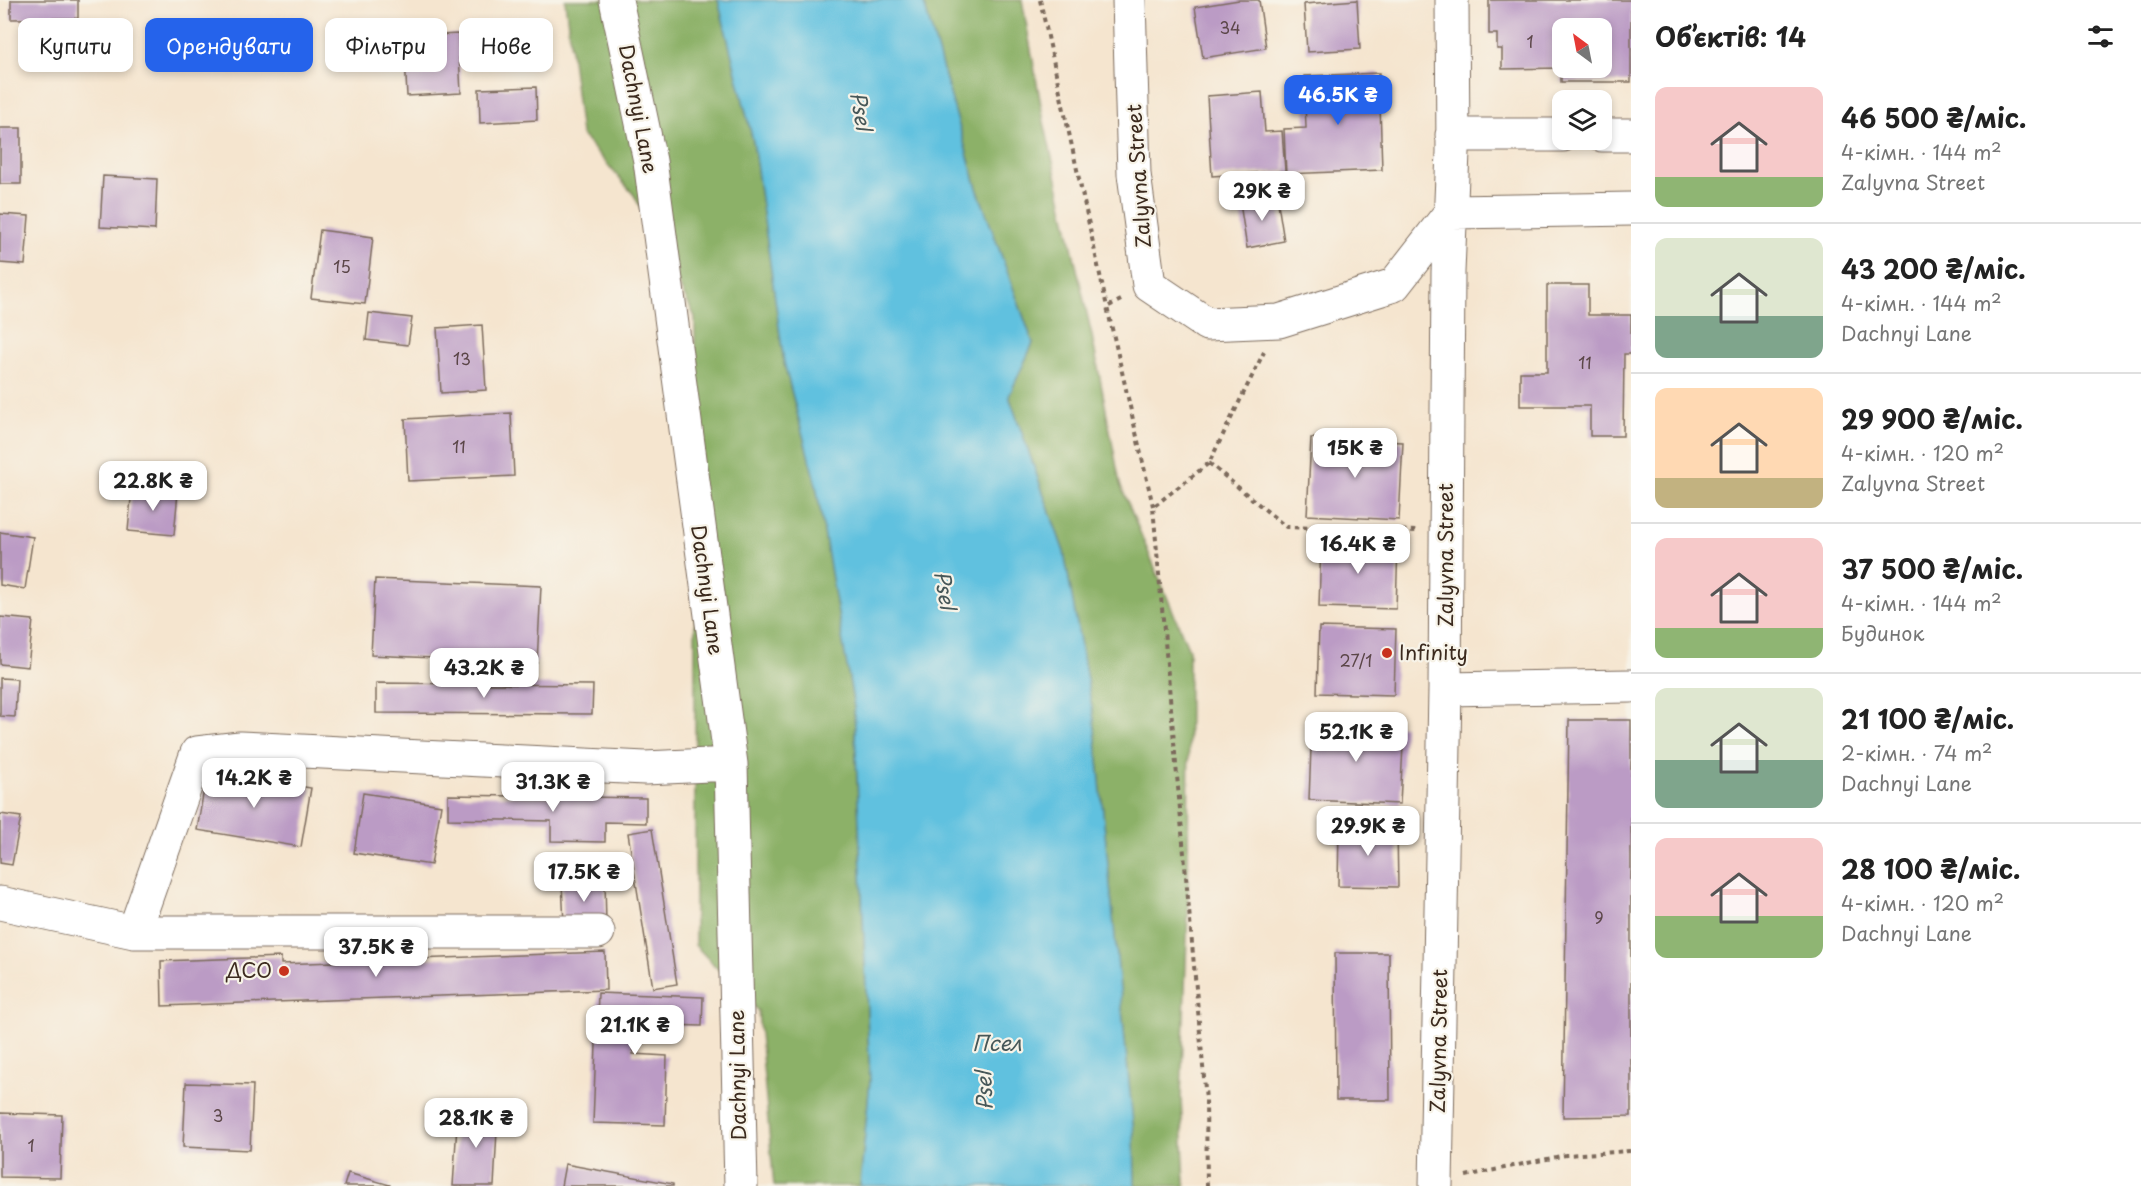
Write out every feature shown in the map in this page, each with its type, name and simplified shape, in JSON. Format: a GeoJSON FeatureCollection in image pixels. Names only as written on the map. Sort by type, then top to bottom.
{"type":"FeatureCollection","features":[{"type":"Feature","properties":{"kind":"street","name":"Dachnyi Lane"},"geometry":{"type":"LineString","coordinates":[[616,0],[650,161],[731,764],[741,1186]]}},
{"type":"Feature","properties":{"kind":"street","name":"Zalyvna Street"},"geometry":{"type":"LineString","coordinates":[[1129,0],[1134,174],[1149,285]]}},
{"type":"Feature","properties":{"kind":"street","name":"Zalyvna Street"},"geometry":{"type":"LineString","coordinates":[[1436,1184],[1445,689],[1452,0]]}},
{"type":"Feature","properties":{"kind":"street"},"geometry":{"type":"LineString","coordinates":[[1452,135],[1552,135]]}},
{"type":"Feature","properties":{"kind":"street"},"geometry":{"type":"LineString","coordinates":[[1612,135],[1631,135]]}},
{"type":"Feature","properties":{"kind":"street"},"geometry":{"type":"LineString","coordinates":[[1149,285],[1207,324],[1279,321],[1394,285],[1451,212],[1631,209]]}},
{"type":"Feature","properties":{"kind":"street"},"geometry":{"type":"LineString","coordinates":[[1445,689],[1631,686]]}},
{"type":"Feature","properties":{"kind":"street"},"geometry":{"type":"LineString","coordinates":[[134,932],[196,753],[240,748],[645,768],[731,764]]}},
{"type":"Feature","properties":{"kind":"street"},"geometry":{"type":"LineString","coordinates":[[0,903],[134,932],[597,932]]}},
{"type":"Feature","properties":{"kind":"path"},"geometry":{"type":"LineString","coordinates":[[1040,0],[1153,507],[1206,1100],[1207,1186]]}},
{"type":"Feature","properties":{"kind":"path"},"geometry":{"type":"LineString","coordinates":[[1107,307],[1149,285]]}},
{"type":"Feature","properties":{"kind":"path"},"geometry":{"type":"LineString","coordinates":[[1153,507],[1209,463],[1279,321]]}},
{"type":"Feature","properties":{"kind":"path"},"geometry":{"type":"LineString","coordinates":[[1209,463],[1286,527],[1397,531]]}},
{"type":"Feature","properties":{"kind":"path"},"geometry":{"type":"LineString","coordinates":[[1436,1184],[1566,1155],[1631,1151]]}},
{"type":"Feature","properties":{"kind":"green space"},"geometry":{"type":"Polygon","coordinates":[[[565,0],[718,0],[753,141],[784,363],[816,485],[854,707],[870,1081],[860,1186],[774,1186],[758,1011],[695,945],[695,317],[634,195],[581,134],[565,0]]]}},
{"type":"Feature","properties":{"kind":"green space"},"geometry":{"type":"Polygon","coordinates":[[[923,0],[1022,0],[1044,122],[1092,336],[1120,484],[1189,650],[1188,909],[1181,1097],[1185,1186],[1135,1186],[1134,1134],[1094,719],[1064,552],[1009,396],[1033,343],[977,188],[923,0]]]}},
{"type":"Feature","properties":{"kind":"water","name":"Псел"},"geometry":{"type":"Polygon","coordinates":[[[718,0],[923,0],[977,188],[1033,343],[1009,396],[1064,552],[1094,719],[1134,1134],[1135,1186],[860,1186],[870,1081],[854,707],[816,485],[784,363],[753,141],[718,0]]]}},
{"type":"Feature","properties":{"kind":"building"},"geometry":{"type":"Polygon","coordinates":[[[11,0],[78,0],[78,18],[11,19],[11,0]]]}},
{"type":"Feature","properties":{"kind":"building"},"geometry":{"type":"Polygon","coordinates":[[[1239,0],[1259,0],[1266,48],[1203,58],[1195,7],[1239,0]]]}},
{"type":"Feature","properties":{"kind":"building"},"geometry":{"type":"Polygon","coordinates":[[[1357,0],[1360,49],[1307,52],[1304,4],[1357,0]]]}},
{"type":"Feature","properties":{"kind":"building"},"geometry":{"type":"Polygon","coordinates":[[[1489,0],[1631,0],[1631,82],[1561,82],[1561,78],[1612,78],[1612,18],[1552,18],[1552,68],[1502,69],[1502,49],[1497,49],[1497,34],[1489,34],[1489,0]]]}},
{"type":"Feature","properties":{"kind":"building"},"geometry":{"type":"Polygon","coordinates":[[[458,34],[461,93],[407,96],[406,72],[447,72],[447,35],[458,34]]]}},
{"type":"Feature","properties":{"kind":"building"},"geometry":{"type":"Polygon","coordinates":[[[1379,73],[1382,170],[1286,174],[1284,129],[1306,128],[1304,76],[1379,73]]]}},
{"type":"Feature","properties":{"kind":"building"},"geometry":{"type":"Polygon","coordinates":[[[536,87],[537,120],[480,123],[479,89],[536,87]]]}},
{"type":"Feature","properties":{"kind":"building"},"geometry":{"type":"Polygon","coordinates":[[[1262,92],[1265,132],[1282,131],[1285,171],[1212,176],[1207,96],[1262,92]]]}},
{"type":"Feature","properties":{"kind":"building"},"geometry":{"type":"Polygon","coordinates":[[[0,128],[21,128],[21,184],[0,184],[0,128]]]}},
{"type":"Feature","properties":{"kind":"building"},"geometry":{"type":"Polygon","coordinates":[[[103,176],[157,179],[155,230],[100,227],[103,176]]]}},
{"type":"Feature","properties":{"kind":"building"},"geometry":{"type":"Polygon","coordinates":[[[1277,197],[1284,241],[1247,248],[1240,203],[1277,197]]]}},
{"type":"Feature","properties":{"kind":"building"},"geometry":{"type":"Polygon","coordinates":[[[0,214],[29,216],[25,265],[0,263],[0,214]]]}},
{"type":"Feature","properties":{"kind":"building"},"geometry":{"type":"Polygon","coordinates":[[[320,230],[373,237],[365,304],[311,298],[320,230]]]}},
{"type":"Feature","properties":{"kind":"building"},"geometry":{"type":"Polygon","coordinates":[[[1547,285],[1588,285],[1588,315],[1631,315],[1631,354],[1624,354],[1623,436],[1590,436],[1590,406],[1520,406],[1520,372],[1547,372],[1547,285]]]}},
{"type":"Feature","properties":{"kind":"building"},"geometry":{"type":"Polygon","coordinates":[[[369,313],[412,318],[408,345],[366,340],[369,313]]]}},
{"type":"Feature","properties":{"kind":"building"},"geometry":{"type":"Polygon","coordinates":[[[482,325],[486,390],[441,393],[437,328],[482,325]]]}},
{"type":"Feature","properties":{"kind":"building"},"geometry":{"type":"Polygon","coordinates":[[[511,413],[514,476],[408,481],[405,419],[511,413]]]}},
{"type":"Feature","properties":{"kind":"building"},"geometry":{"type":"Polygon","coordinates":[[[1311,438],[1403,442],[1399,520],[1307,515],[1311,438]]]}},
{"type":"Feature","properties":{"kind":"building"},"geometry":{"type":"Polygon","coordinates":[[[132,488],[178,492],[174,535],[128,531],[132,488]]]}},
{"type":"Feature","properties":{"kind":"building"},"geometry":{"type":"Polygon","coordinates":[[[0,532],[33,537],[25,589],[0,585],[0,532]]]}},
{"type":"Feature","properties":{"kind":"building"},"geometry":{"type":"Polygon","coordinates":[[[1321,541],[1398,543],[1396,609],[1319,607],[1321,541]]]}},
{"type":"Feature","properties":{"kind":"building"},"geometry":{"type":"Polygon","coordinates":[[[375,579],[541,586],[537,663],[371,655],[375,579]]]}},
{"type":"Feature","properties":{"kind":"building"},"geometry":{"type":"Polygon","coordinates":[[[0,617],[33,620],[28,667],[0,664],[0,617]]]}},
{"type":"Feature","properties":{"kind":"building"},"geometry":{"type":"Polygon","coordinates":[[[1319,627],[1396,629],[1394,695],[1317,693],[1319,627]]]}},
{"type":"Feature","properties":{"kind":"building"},"geometry":{"type":"Polygon","coordinates":[[[0,678],[17,679],[15,717],[0,716],[0,678]]]}},
{"type":"Feature","properties":{"kind":"building"},"geometry":{"type":"Polygon","coordinates":[[[376,683],[593,685],[592,714],[376,713],[376,683]]]}},
{"type":"Feature","properties":{"kind":"building"},"geometry":{"type":"Polygon","coordinates":[[[1569,720],[1631,720],[1631,1116],[1563,1117],[1569,720]]]}},
{"type":"Feature","properties":{"kind":"building"},"geometry":{"type":"Polygon","coordinates":[[[1312,722],[1404,726],[1400,804],[1309,800],[1312,722]]]}},
{"type":"Feature","properties":{"kind":"building"},"geometry":{"type":"Polygon","coordinates":[[[207,771],[311,788],[301,847],[197,830],[207,771]]]}},
{"type":"Feature","properties":{"kind":"building"},"geometry":{"type":"Polygon","coordinates":[[[363,793],[441,805],[431,865],[354,853],[363,793]]]}},
{"type":"Feature","properties":{"kind":"building"},"geometry":{"type":"Polygon","coordinates":[[[448,795],[646,798],[646,823],[605,822],[605,842],[551,841],[551,821],[448,819],[448,795]]]}},
{"type":"Feature","properties":{"kind":"building"},"geometry":{"type":"Polygon","coordinates":[[[0,814],[21,817],[12,865],[0,863],[0,814]]]}},
{"type":"Feature","properties":{"kind":"building"},"geometry":{"type":"Polygon","coordinates":[[[1339,827],[1397,828],[1398,887],[1338,886],[1339,827]]]}},
{"type":"Feature","properties":{"kind":"building"},"geometry":{"type":"Polygon","coordinates":[[[652,829],[677,984],[653,988],[628,833],[652,829]]]}},
{"type":"Feature","properties":{"kind":"building"},"geometry":{"type":"Polygon","coordinates":[[[605,882],[606,923],[564,924],[562,883],[605,882]]]}},
{"type":"Feature","properties":{"kind":"building"},"geometry":{"type":"Polygon","coordinates":[[[605,952],[606,990],[162,1006],[161,961],[281,957],[281,964],[605,952]]]}},
{"type":"Feature","properties":{"kind":"building"},"geometry":{"type":"Polygon","coordinates":[[[1335,953],[1389,953],[1390,1100],[1336,1100],[1335,953]]]}},
{"type":"Feature","properties":{"kind":"building"},"geometry":{"type":"Polygon","coordinates":[[[598,993],[703,997],[702,1026],[634,1024],[633,1054],[667,1056],[665,1125],[593,1123],[598,993]]]}},
{"type":"Feature","properties":{"kind":"building"},"geometry":{"type":"Polygon","coordinates":[[[186,1083],[253,1085],[250,1150],[183,1147],[186,1083]]]}},
{"type":"Feature","properties":{"kind":"building"},"geometry":{"type":"Polygon","coordinates":[[[458,1110],[498,1112],[494,1186],[453,1186],[458,1110]]]}},
{"type":"Feature","properties":{"kind":"building"},"geometry":{"type":"Polygon","coordinates":[[[0,1113],[62,1115],[60,1178],[0,1177],[0,1113]]]}},
{"type":"Feature","properties":{"kind":"building"},"geometry":{"type":"Polygon","coordinates":[[[565,1164],[673,1184],[673,1186],[561,1186],[565,1164]]]}},
{"type":"Feature","properties":{"kind":"building"},"geometry":{"type":"Polygon","coordinates":[[[348,1173],[390,1185],[390,1186],[344,1186],[348,1173]]]}},
{"type":"Feature","properties":{"kind":"place","name":"Infinity"},"geometry":{"type":"Point","coordinates":[1387,653]}},
{"type":"Feature","properties":{"kind":"place","name":"ДСО"},"geometry":{"type":"Point","coordinates":[284,971]}},
{"type":"Feature","properties":{"kind":"water label","name":"Psel"},"geometry":{"type":"Point","coordinates":[860,111]}},
{"type":"Feature","properties":{"kind":"water label","name":"Psel"},"geometry":{"type":"Point","coordinates":[944,590]}},
{"type":"Feature","properties":{"kind":"water label","name":"Psel"},"geometry":{"type":"Point","coordinates":[985,1091]}}]}
